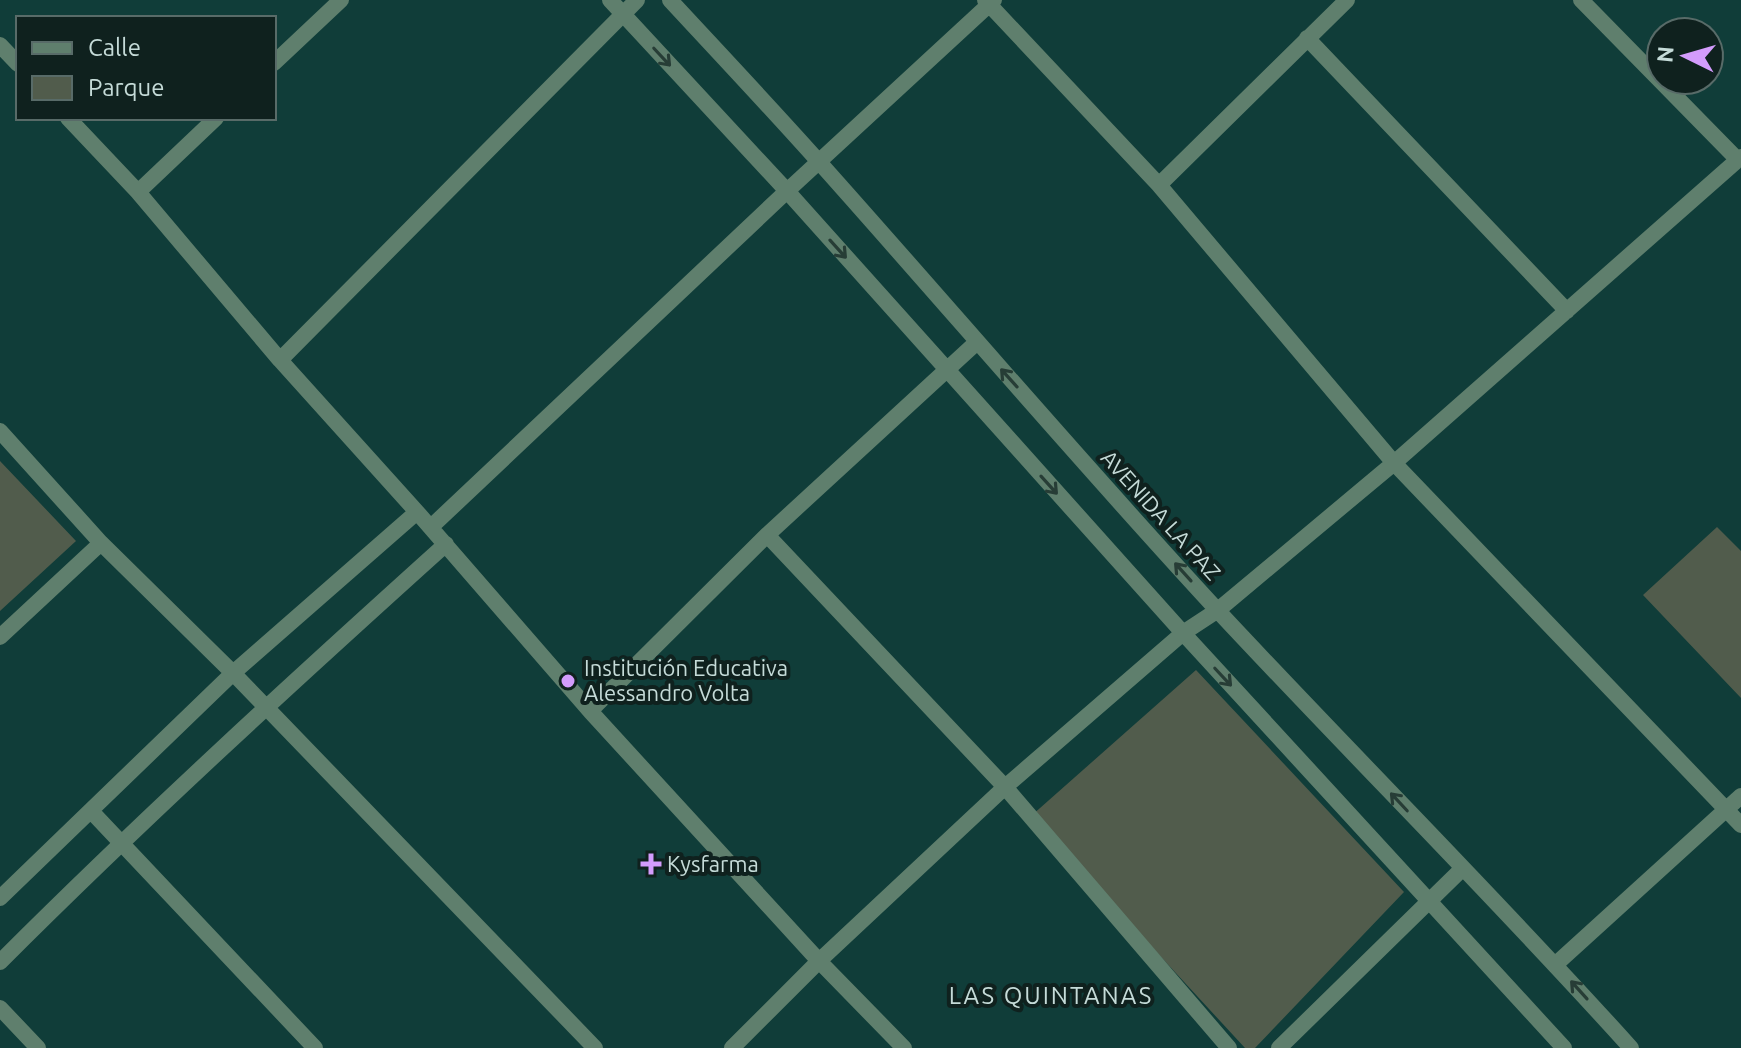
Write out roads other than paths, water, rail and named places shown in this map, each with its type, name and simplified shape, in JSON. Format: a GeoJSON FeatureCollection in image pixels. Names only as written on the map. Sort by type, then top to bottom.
{"type":"FeatureCollection","features":[{"type":"Feature","properties":{"kind":"street"},"geometry":{"type":"LineString","coordinates":[[276,61],[341,0]]}},
{"type":"Feature","properties":{"kind":"street"},"geometry":{"type":"LineString","coordinates":[[610,0],[1564,1048]]}},
{"type":"Feature","properties":{"kind":"street"},"geometry":{"type":"LineString","coordinates":[[280,360],[637,0]]}},
{"type":"Feature","properties":{"kind":"street","name":"AVENIDA LA PAZ"},"geometry":{"type":"LineString","coordinates":[[670,0],[819,161],[1218,610],[1556,964],[1631,1048]]}},
{"type":"Feature","properties":{"kind":"street"},"geometry":{"type":"LineString","coordinates":[[1159,185],[1347,0]]}},
{"type":"Feature","properties":{"kind":"street"},"geometry":{"type":"LineString","coordinates":[[732,1048],[819,961],[1005,787],[1183,633],[1218,610],[1394,463],[1740,159],[1581,0]]}},
{"type":"Feature","properties":{"kind":"street"},"geometry":{"type":"LineString","coordinates":[[431,527],[989,1],[1159,185],[1394,463],[1741,825]]}},
{"type":"Feature","properties":{"kind":"street"},"geometry":{"type":"LineString","coordinates":[[1307,38],[1567,311]]}},
{"type":"Feature","properties":{"kind":"street"},"geometry":{"type":"LineString","coordinates":[[0,45],[16,62]]}},
{"type":"Feature","properties":{"kind":"street"},"geometry":{"type":"LineString","coordinates":[[70,120],[138,192],[280,360],[431,527],[590,711],[819,961],[904,1048]]}},
{"type":"Feature","properties":{"kind":"street"},"geometry":{"type":"LineString","coordinates":[[138,192],[214,120]]}},
{"type":"Feature","properties":{"kind":"street"},"geometry":{"type":"LineString","coordinates":[[590,711],[767,535],[977,342]]}},
{"type":"Feature","properties":{"kind":"street"},"geometry":{"type":"LineString","coordinates":[[0,431],[101,543],[233,673],[595,1048]]}},
{"type":"Feature","properties":{"kind":"street"},"geometry":{"type":"LineString","coordinates":[[0,898],[233,673],[417,512]]}},
{"type":"Feature","properties":{"kind":"street"},"geometry":{"type":"LineString","coordinates":[[767,535],[1005,787],[1229,1048]]}},
{"type":"Feature","properties":{"kind":"street"},"geometry":{"type":"LineString","coordinates":[[0,637],[101,543]]}},
{"type":"Feature","properties":{"kind":"street"},"geometry":{"type":"LineString","coordinates":[[0,962],[120,841],[446,544]]}},
{"type":"Feature","properties":{"kind":"street"},"geometry":{"type":"LineString","coordinates":[[1556,964],[1741,796]]}},
{"type":"Feature","properties":{"kind":"street"},"geometry":{"type":"LineString","coordinates":[[92,812],[315,1048]]}},
{"type":"Feature","properties":{"kind":"street"},"geometry":{"type":"LineString","coordinates":[[1279,1048],[1462,869]]}},
{"type":"Feature","properties":{"kind":"street"},"geometry":{"type":"LineString","coordinates":[[0,1008],[38,1048]]}},
{"type":"Feature","properties":{"kind":"place","name":"Institución Educativa Alessandro Volta"},"geometry":{"type":"Point","coordinates":[568,681]}},
{"type":"Feature","properties":{"kind":"place","name":"Kysfarma"},"geometry":{"type":"Point","coordinates":[651,864]}},
{"type":"Feature","properties":{"kind":"district","name":"LAS QUINTANAS"},"geometry":{"type":"Point","coordinates":[1051,996]}}]}
